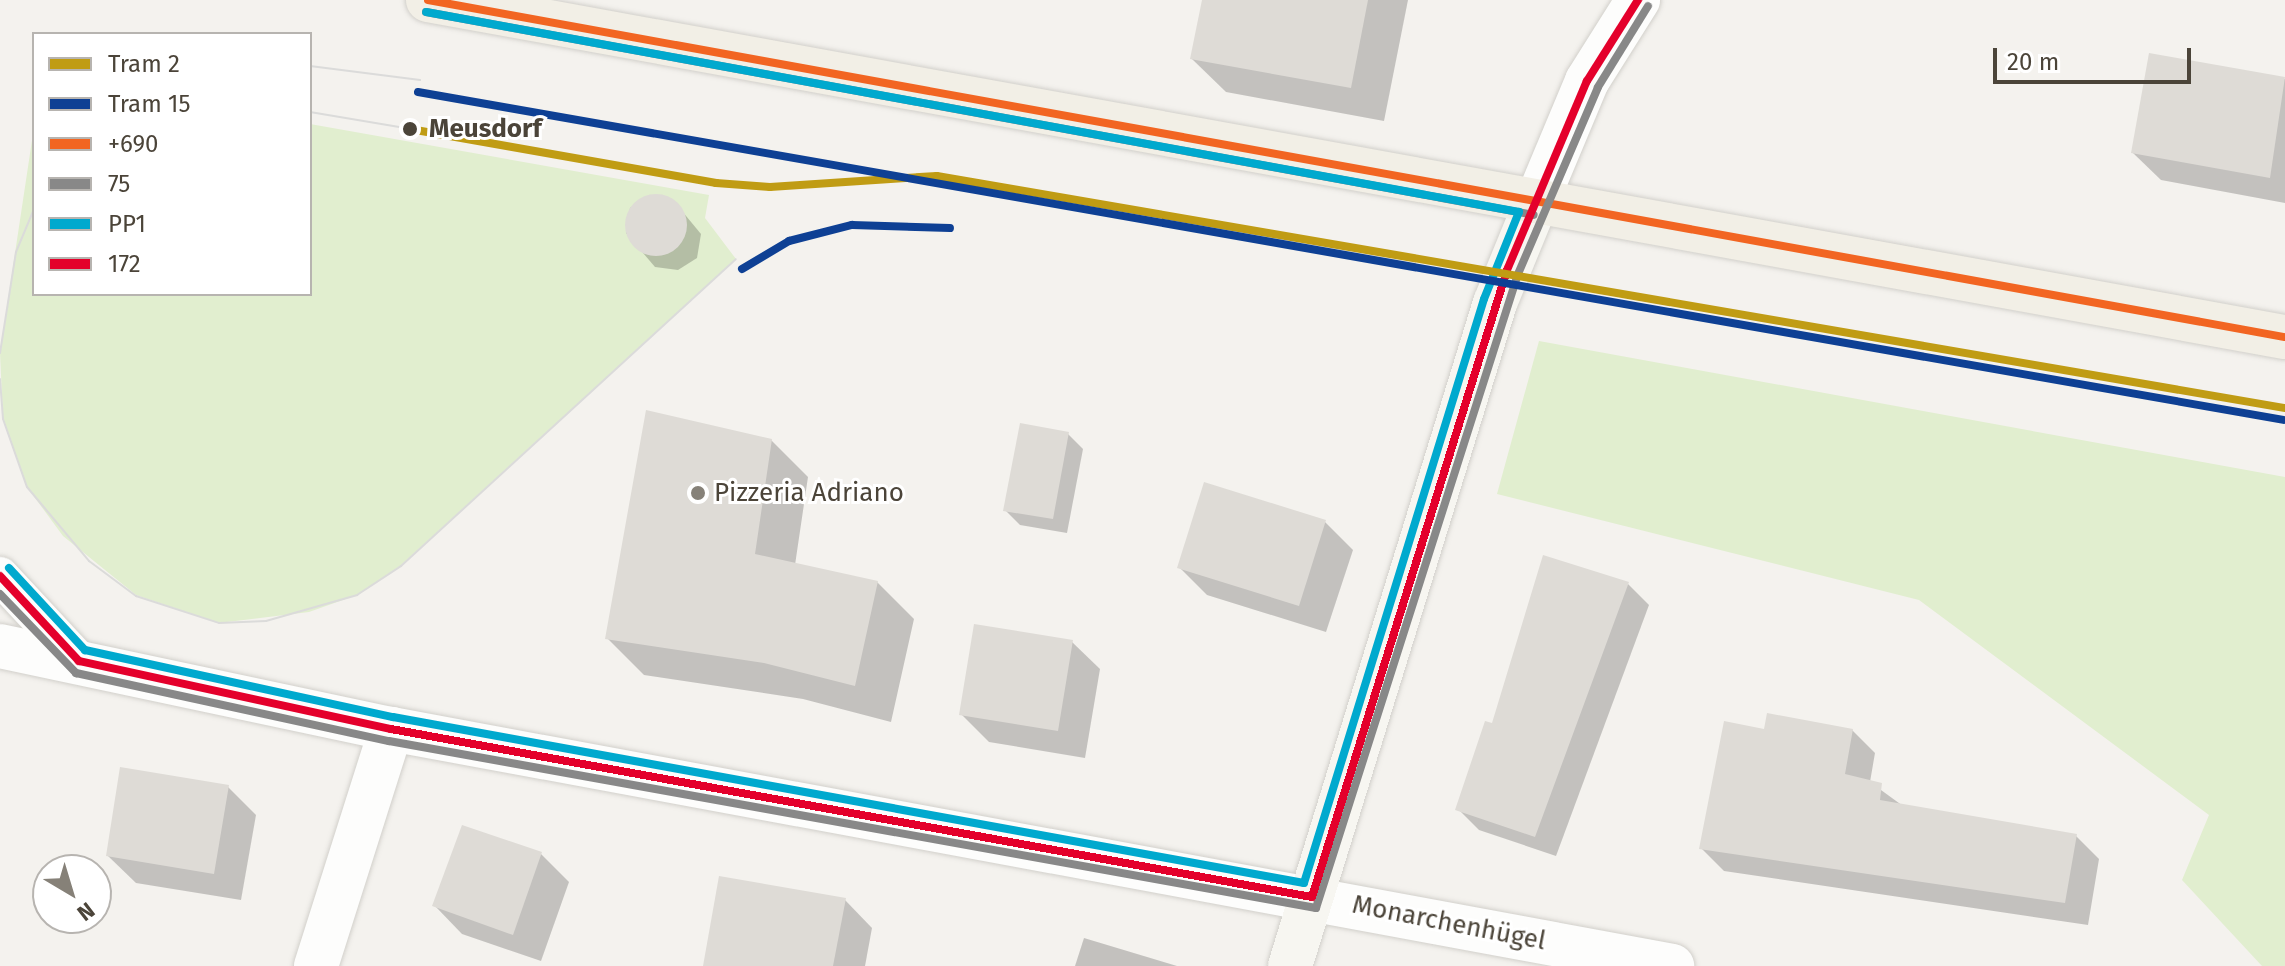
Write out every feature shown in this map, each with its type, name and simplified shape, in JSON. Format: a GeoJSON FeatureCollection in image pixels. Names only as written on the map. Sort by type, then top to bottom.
{"type":"FeatureCollection","features":[{"type":"Feature","properties":{"kind":"main road"},"geometry":{"type":"LineString","coordinates":[[428,0],[2285,337]]}},
{"type":"Feature","properties":{"kind":"street"},"geometry":{"type":"LineString","coordinates":[[1290,966],[1495,303],[1587,81],[1638,0]]}},
{"type":"Feature","properties":{"kind":"street","name":"Monarchenhügel"},"geometry":{"type":"LineString","coordinates":[[0,646],[391,729],[1672,966]]}},
{"type":"Feature","properties":{"kind":"street"},"geometry":{"type":"LineString","coordinates":[[316,966],[391,729]]}},
{"type":"Feature","properties":{"kind":"lane"},"geometry":{"type":"LineString","coordinates":[[0,576],[79,661]]}},
{"type":"Feature","properties":{"kind":"green space"},"geometry":{"type":"Polygon","coordinates":[[[312,124],[709,195],[705,218],[736,259],[400,566],[357,595],[309,612],[219,623],[136,595],[63,536],[27,487],[3,419],[0,353],[32,140],[32,296],[312,296],[312,124]]]}},
{"type":"Feature","properties":{"kind":"green space"},"geometry":{"type":"Polygon","coordinates":[[[1539,341],[2285,477],[2285,966],[2262,966],[2182,880],[2209,815],[1919,600],[1497,494],[1539,341]]]}},
{"type":"Feature","properties":{"kind":"building"},"geometry":{"type":"Polygon","coordinates":[[[1202,0],[1368,0],[1351,88],[1190,59],[1202,0]]]}},
{"type":"Feature","properties":{"kind":"building"},"geometry":{"type":"Polygon","coordinates":[[[2149,53],[2285,77],[2270,178],[2131,153],[2149,53]]]}},
{"type":"Feature","properties":{"kind":"building"},"geometry":{"type":"Polygon","coordinates":[[[656,194],[668,196],[678,203],[685,213],[685,237],[678,247],[668,254],[656,256],[644,254],[634,247],[627,237],[625,225],[627,213],[634,203],[644,196],[656,194]]]}},
{"type":"Feature","properties":{"kind":"building"},"geometry":{"type":"Polygon","coordinates":[[[646,410],[772,439],[755,554],[878,581],[855,686],[764,663],[605,639],[646,410]]]}},
{"type":"Feature","properties":{"kind":"building"},"geometry":{"type":"Polygon","coordinates":[[[1020,423],[1069,432],[1053,519],[1003,511],[1020,423]]]}},
{"type":"Feature","properties":{"kind":"building"},"geometry":{"type":"Polygon","coordinates":[[[1204,482],[1326,520],[1299,606],[1177,568],[1204,482]]]}},
{"type":"Feature","properties":{"kind":"building"},"geometry":{"type":"Polygon","coordinates":[[[1543,555],[1629,582],[1535,837],[1455,810],[1485,721],[1492,723],[1543,555]]]}},
{"type":"Feature","properties":{"kind":"building"},"geometry":{"type":"Polygon","coordinates":[[[974,624],[1073,640],[1058,731],[959,715],[974,624]]]}},
{"type":"Feature","properties":{"kind":"building"},"geometry":{"type":"Polygon","coordinates":[[[1767,713],[1853,729],[1845,774],[1882,783],[1880,800],[2077,834],[2065,903],[1699,849],[1724,721],[1764,729],[1767,713]]]}},
{"type":"Feature","properties":{"kind":"building"},"geometry":{"type":"Polygon","coordinates":[[[120,767],[229,785],[214,874],[106,854],[120,767]]]}},
{"type":"Feature","properties":{"kind":"building"},"geometry":{"type":"Polygon","coordinates":[[[462,825],[542,852],[513,935],[432,906],[462,825]]]}},
{"type":"Feature","properties":{"kind":"building"},"geometry":{"type":"Polygon","coordinates":[[[719,876],[846,898],[833,966],[703,966],[719,876]]]}},
{"type":"Feature","properties":{"kind":"tram line"},"geometry":{"type":"LineString","coordinates":[[312,66],[420,80]]}},
{"type":"Feature","properties":{"kind":"tram line","name":"15"},"geometry":{"type":"LineString","coordinates":[[418,92],[2283,420]]}},
{"type":"Feature","properties":{"kind":"tram line"},"geometry":{"type":"LineString","coordinates":[[312,112],[410,129]]}},
{"type":"Feature","properties":{"kind":"tram line","name":"2"},"geometry":{"type":"LineString","coordinates":[[410,129],[716,183],[770,187],[937,176],[2285,408]]}},
{"type":"Feature","properties":{"kind":"tram line"},"geometry":{"type":"LineString","coordinates":[[0,353],[16,252],[32,214]]}},
{"type":"Feature","properties":{"kind":"tram line","name":"15"},"geometry":{"type":"LineString","coordinates":[[742,269],[789,241],[852,225],[950,228]]}},
{"type":"Feature","properties":{"kind":"tram line"},"geometry":{"type":"LineString","coordinates":[[0,379],[3,419],[27,487],[89,561],[136,596],[219,623],[266,621],[357,595],[401,566],[736,259]]}},
{"type":"Feature","properties":{"kind":"transit line","name":"+690"},"geometry":{"type":"LineString","coordinates":[[428,0],[2285,337]]}},
{"type":"Feature","properties":{"kind":"transit line","name":"172"},"geometry":{"type":"LineString","coordinates":[[0,576],[79,661],[391,729],[1312,897],[1507,270],[1587,81],[1638,0]]}},
{"type":"Feature","properties":{"kind":"transit line","name":"75"},"geometry":{"type":"LineString","coordinates":[[0,594],[76,673],[389,741],[1316,908],[1518,274],[1598,87],[1648,6]]}},
{"type":"Feature","properties":{"kind":"transit line","name":"75"},"geometry":{"type":"LineString","coordinates":[[426,12],[1534,215]]}},
{"type":"Feature","properties":{"kind":"transit line","name":"PP1"},"geometry":{"type":"LineString","coordinates":[[9,568],[85,650],[393,717],[1304,883],[1484,299],[1519,212],[426,12]]}},
{"type":"Feature","properties":{"kind":"place","name":"Meusdorf"},"geometry":{"type":"Point","coordinates":[410,129]}},
{"type":"Feature","properties":{"kind":"place","name":"Pizzeria Adriano"},"geometry":{"type":"Point","coordinates":[698,493]}}]}
